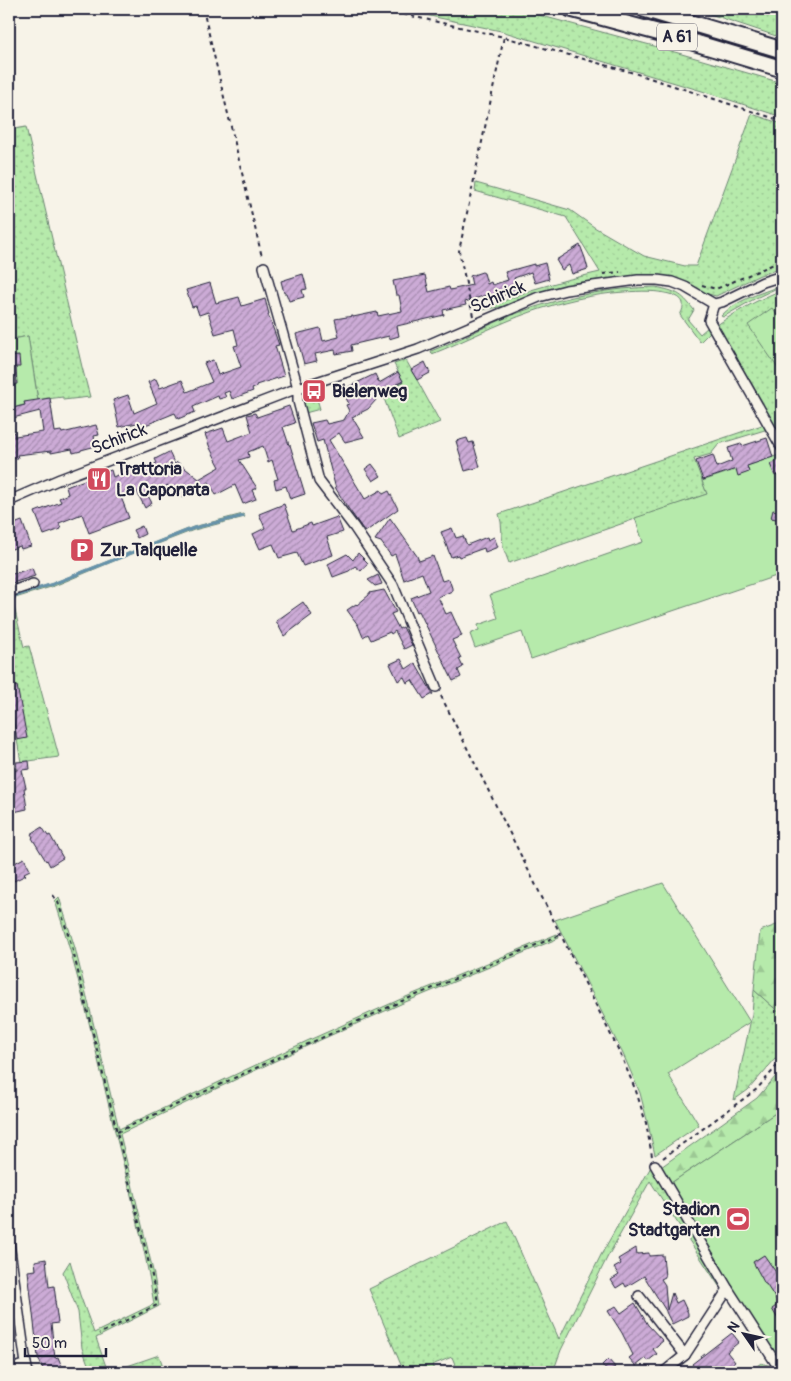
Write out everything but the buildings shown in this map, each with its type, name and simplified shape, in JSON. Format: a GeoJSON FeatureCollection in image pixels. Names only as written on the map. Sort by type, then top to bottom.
{"type":"FeatureCollection","features":[{"type":"Feature","properties":{"kind":"highway","name":"A 61"},"geometry":{"type":"LineString","coordinates":[[570,9],[679,38],[782,69]]}},
{"type":"Feature","properties":{"kind":"highway","name":"A 61"},"geometry":{"type":"LineString","coordinates":[[644,9],[782,50]]}},
{"type":"Feature","properties":{"kind":"street"},"geometry":{"type":"LineString","coordinates":[[264,268],[298,388],[298,401],[319,481],[354,527],[393,585],[436,688]]}},
{"type":"Feature","properties":{"kind":"street"},"geometry":{"type":"LineString","coordinates":[[782,276],[763,282],[714,304],[709,320],[782,448]]}},
{"type":"Feature","properties":{"kind":"street","name":"Schirick"},"geometry":{"type":"LineString","coordinates":[[9,501],[60,479],[298,388],[418,349],[539,297],[557,292],[638,280],[656,280],[672,282],[685,287],[714,304]]}},
{"type":"Feature","properties":{"kind":"street"},"geometry":{"type":"LineString","coordinates":[[9,592],[33,584]]}},
{"type":"Feature","properties":{"kind":"street"},"geometry":{"type":"LineString","coordinates":[[655,1165],[728,1289],[779,1368]]}},
{"type":"Feature","properties":{"kind":"street"},"geometry":{"type":"LineString","coordinates":[[9,1242],[27,1368],[9,1370]]}},
{"type":"Feature","properties":{"kind":"street"},"geometry":{"type":"LineString","coordinates":[[664,1372],[684,1355],[728,1289]]}},
{"type":"Feature","properties":{"kind":"street"},"geometry":{"type":"LineString","coordinates":[[640,1296],[684,1355]]}},
{"type":"Feature","properties":{"kind":"path"},"geometry":{"type":"LineString","coordinates":[[203,9],[264,268]]}},
{"type":"Feature","properties":{"kind":"path"},"geometry":{"type":"LineString","coordinates":[[380,9],[504,37],[634,73],[782,121]]}},
{"type":"Feature","properties":{"kind":"path"},"geometry":{"type":"LineString","coordinates":[[474,324],[458,251],[504,37]]}},
{"type":"Feature","properties":{"kind":"path"},"geometry":{"type":"LineString","coordinates":[[436,688],[619,1051],[636,1091],[646,1123],[652,1159],[655,1165],[757,1088],[782,1060]]}},
{"type":"Feature","properties":{"kind":"path"},"geometry":{"type":"LineString","coordinates":[[54,895],[58,902],[72,948],[152,1276],[157,1305],[99,1334]]}},
{"type":"Feature","properties":{"kind":"path"},"geometry":{"type":"LineString","coordinates":[[117,1132],[394,1005],[560,935]]}},
{"type":"Feature","properties":{"kind":"green space"},"geometry":{"type":"Polygon","coordinates":[[[397,9],[516,9],[654,46],[782,83],[782,117],[501,31],[397,9]]]}},
{"type":"Feature","properties":{"kind":"green space"},"geometry":{"type":"Polygon","coordinates":[[[690,9],[756,9],[782,18],[782,38],[713,15],[690,9]]]}},
{"type":"Feature","properties":{"kind":"green space"},"geometry":{"type":"Polygon","coordinates":[[[752,114],[782,124],[782,268],[760,275],[716,296],[704,293],[680,280],[639,275],[575,283],[505,306],[482,310],[531,290],[600,272],[566,217],[475,191],[476,183],[570,210],[594,227],[644,256],[685,266],[696,266],[752,114]]]}},
{"type":"Feature","properties":{"kind":"green space"},"geometry":{"type":"Polygon","coordinates":[[[26,127],[90,397],[63,400],[63,397],[38,400],[28,336],[9,340],[9,130],[26,127]]]}},
{"type":"Feature","properties":{"kind":"green space"},"geometry":{"type":"Polygon","coordinates":[[[656,287],[674,292],[685,300],[694,310],[688,320],[700,334],[708,327],[711,331],[700,342],[680,315],[683,303],[680,299],[661,292],[637,291],[600,295],[553,305],[518,317],[432,354],[431,351],[512,315],[556,301],[622,289],[656,287]]]}},
{"type":"Feature","properties":{"kind":"green space"},"geometry":{"type":"Polygon","coordinates":[[[777,287],[723,317],[721,316],[740,302],[777,287]]]}},
{"type":"Feature","properties":{"kind":"green space"},"geometry":{"type":"Polygon","coordinates":[[[777,292],[782,299],[782,439],[717,325],[746,307],[777,292]]]}},
{"type":"Feature","properties":{"kind":"green space"},"geometry":{"type":"Polygon","coordinates":[[[772,308],[782,322],[782,374],[748,325],[772,308]]]}},
{"type":"Feature","properties":{"kind":"green space"},"geometry":{"type":"Polygon","coordinates":[[[28,336],[38,401],[9,409],[9,340],[28,336]]]}},
{"type":"Feature","properties":{"kind":"green space"},"geometry":{"type":"Polygon","coordinates":[[[406,360],[440,422],[399,439],[382,393],[403,381],[394,364],[406,360]]]}},
{"type":"Feature","properties":{"kind":"green space"},"geometry":{"type":"Polygon","coordinates":[[[315,392],[320,409],[305,413],[301,396],[315,392]]]}},
{"type":"Feature","properties":{"kind":"green space"},"geometry":{"type":"Polygon","coordinates":[[[765,424],[768,429],[719,444],[711,454],[694,459],[707,494],[509,563],[503,547],[499,514],[765,424]]]}},
{"type":"Feature","properties":{"kind":"green space"},"geometry":{"type":"Polygon","coordinates":[[[782,454],[782,574],[531,659],[522,632],[475,648],[470,634],[479,630],[478,625],[498,618],[490,595],[643,542],[635,518],[707,494],[702,481],[782,454]]]}},
{"type":"Feature","properties":{"kind":"green space"},"geometry":{"type":"Polygon","coordinates":[[[243,514],[245,517],[194,530],[54,586],[12,599],[24,647],[29,646],[59,757],[21,762],[9,696],[9,597],[53,583],[193,527],[243,514]]]}},
{"type":"Feature","properties":{"kind":"green space"},"geometry":{"type":"Polygon","coordinates":[[[663,883],[750,1022],[668,1074],[699,1125],[655,1155],[640,1093],[623,1054],[555,920],[663,883]]]}},
{"type":"Feature","properties":{"kind":"green space"},"geometry":{"type":"Polygon","coordinates":[[[59,897],[75,948],[119,1129],[401,999],[557,934],[559,938],[403,1003],[120,1134],[154,1275],[159,1306],[96,1338],[108,1372],[91,1372],[82,1348],[78,1312],[63,1272],[70,1261],[94,1333],[154,1304],[140,1232],[92,1034],[55,901],[59,897]]]}},
{"type":"Feature","properties":{"kind":"green space"},"geometry":{"type":"Polygon","coordinates":[[[782,923],[782,1015],[754,990],[760,931],[782,923]]]}},
{"type":"Feature","properties":{"kind":"green space"},"geometry":{"type":"Polygon","coordinates":[[[754,990],[782,1015],[782,1051],[748,1090],[734,1100],[752,1014],[754,990]]]}},
{"type":"Feature","properties":{"kind":"green space"},"geometry":{"type":"Polygon","coordinates":[[[782,1069],[782,1110],[671,1183],[661,1167],[757,1098],[782,1069]]]}},
{"type":"Feature","properties":{"kind":"green space","name":"Stadion Stadtgarten"},"geometry":{"type":"Polygon","coordinates":[[[782,1110],[782,1367],[727,1280],[715,1256],[671,1183],[782,1110]]]}},
{"type":"Feature","properties":{"kind":"green space"},"geometry":{"type":"Polygon","coordinates":[[[652,1165],[719,1281],[719,1286],[650,1181],[607,1258],[561,1350],[553,1372],[458,1372],[452,1357],[432,1365],[435,1372],[404,1372],[369,1289],[507,1221],[559,1339],[601,1255],[652,1165]]]}},
{"type":"Feature","properties":{"kind":"green space"},"geometry":{"type":"Polygon","coordinates":[[[159,1355],[165,1372],[110,1372],[159,1355]]]}},
{"type":"Feature","properties":{"kind":"green space"},"geometry":{"type":"Polygon","coordinates":[[[761,1363],[774,1367],[777,1372],[749,1372],[761,1363]]]}},
{"type":"Feature","properties":{"kind":"waterway"},"geometry":{"type":"LineString","coordinates":[[9,598],[53,584],[194,528],[243,516]]}},
{"type":"Feature","properties":{"kind":"place","name":"Bielenweg"},"geometry":{"type":"Point","coordinates":[314,391]}},
{"type":"Feature","properties":{"kind":"place","name":"Trattoria La Caponata"},"geometry":{"type":"Point","coordinates":[99,479]}},
{"type":"Feature","properties":{"kind":"place","name":"Zur Talquelle"},"geometry":{"type":"Point","coordinates":[82,550]}},
{"type":"Feature","properties":{"kind":"place","name":"Stadion Stadtgarten"},"geometry":{"type":"Point","coordinates":[738,1219]}}]}
